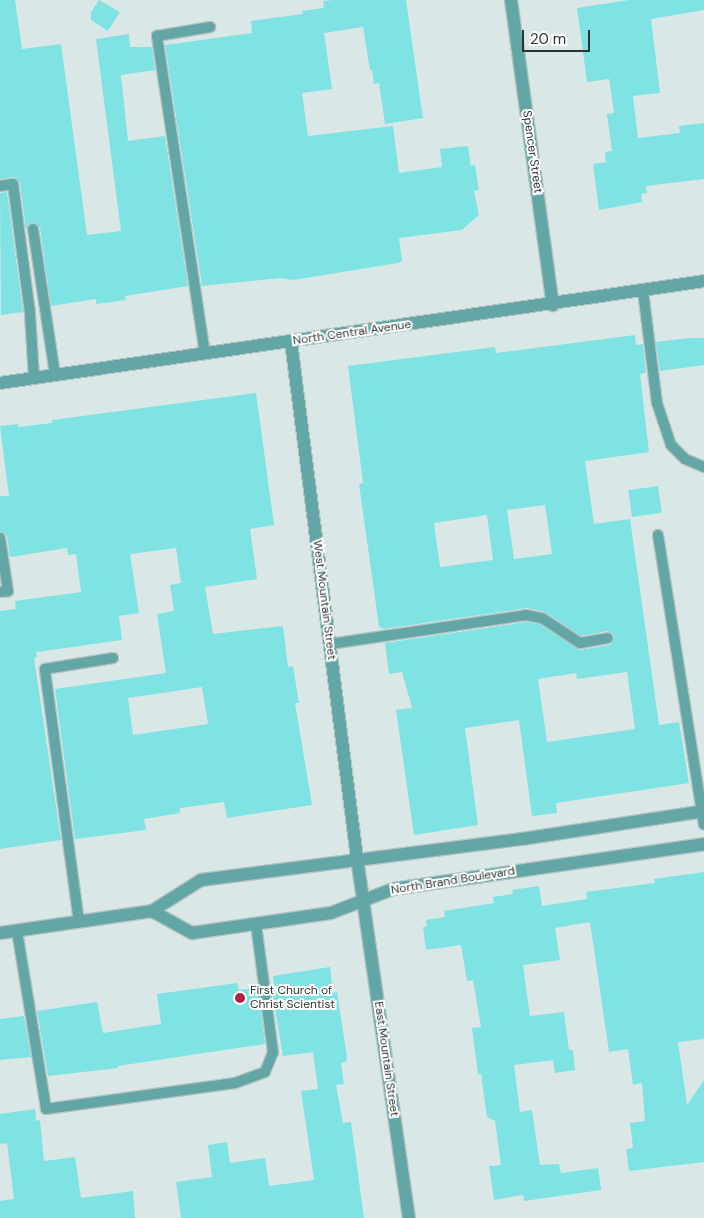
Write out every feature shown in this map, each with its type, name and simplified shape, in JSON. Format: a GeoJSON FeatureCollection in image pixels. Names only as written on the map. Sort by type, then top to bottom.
{"type":"FeatureCollection","features":[{"type":"Feature","properties":{"kind":"street","name":"Spencer Street"},"geometry":{"type":"LineString","coordinates":[[511,0],[553,305]]}},
{"type":"Feature","properties":{"kind":"street","name":"North Central Avenue"},"geometry":{"type":"LineString","coordinates":[[0,383],[553,305],[704,281]]}},
{"type":"Feature","properties":{"kind":"street","name":"West Mountain Street"},"geometry":{"type":"LineString","coordinates":[[291,342],[363,900]]}},
{"type":"Feature","properties":{"kind":"street"},"geometry":{"type":"LineString","coordinates":[[0,933],[152,911],[201,880],[522,838],[703,811]]}},
{"type":"Feature","properties":{"kind":"street","name":"North Brand Boulevard"},"geometry":{"type":"LineString","coordinates":[[152,911],[192,933],[331,913],[393,889],[704,844]]}},
{"type":"Feature","properties":{"kind":"street","name":"East Mountain Street"},"geometry":{"type":"LineString","coordinates":[[363,900],[409,1218]]}},
{"type":"Feature","properties":{"kind":"lane"},"geometry":{"type":"LineString","coordinates":[[205,354],[157,36],[210,28]]}},
{"type":"Feature","properties":{"kind":"lane"},"geometry":{"type":"LineString","coordinates":[[0,186],[13,184],[30,314],[34,378]]}},
{"type":"Feature","properties":{"kind":"lane"},"geometry":{"type":"LineString","coordinates":[[33,229],[55,375]]}},
{"type":"Feature","properties":{"kind":"lane"},"geometry":{"type":"LineString","coordinates":[[643,290],[657,404],[671,445],[685,459],[704,467]]}},
{"type":"Feature","properties":{"kind":"lane"},"geometry":{"type":"LineString","coordinates":[[658,535],[704,824]]}},
{"type":"Feature","properties":{"kind":"lane"},"geometry":{"type":"LineString","coordinates":[[0,538],[8,591],[0,592]]}},
{"type":"Feature","properties":{"kind":"lane"},"geometry":{"type":"LineString","coordinates":[[330,644],[526,615],[542,618],[580,643],[608,638]]}},
{"type":"Feature","properties":{"kind":"lane"},"geometry":{"type":"LineString","coordinates":[[79,922],[45,669],[113,658]]}},
{"type":"Feature","properties":{"kind":"lane"},"geometry":{"type":"LineString","coordinates":[[17,931],[46,1109],[235,1083],[264,1072],[273,1052],[256,924]]}},
{"type":"Feature","properties":{"kind":"building"},"geometry":{"type":"Polygon","coordinates":[[[0,0],[15,0],[22,49],[61,44],[87,235],[121,231],[96,39],[129,34],[130,47],[152,47],[155,70],[121,75],[128,141],[165,136],[188,286],[125,296],[126,300],[96,304],[96,299],[51,306],[40,228],[32,222],[26,230],[20,183],[15,177],[0,179],[0,0]]]}},
{"type":"Feature","properties":{"kind":"building"},"geometry":{"type":"Polygon","coordinates":[[[99,0],[120,12],[108,31],[91,20],[91,12],[99,0]]]}},
{"type":"Feature","properties":{"kind":"building"},"geometry":{"type":"Polygon","coordinates":[[[406,0],[423,118],[385,124],[379,83],[374,84],[372,70],[370,70],[363,27],[324,33],[332,89],[302,93],[308,136],[393,126],[399,173],[442,167],[440,149],[468,146],[471,166],[475,165],[479,190],[474,191],[479,215],[462,230],[399,238],[402,261],[398,263],[293,280],[280,278],[202,286],[165,45],[252,33],[251,21],[303,14],[302,11],[324,8],[323,1],[406,0]]]}},
{"type":"Feature","properties":{"kind":"building"},"geometry":{"type":"Polygon","coordinates":[[[629,0],[704,0],[704,10],[651,19],[660,93],[633,96],[638,138],[680,133],[679,126],[704,123],[704,179],[646,186],[647,193],[641,194],[642,202],[599,210],[593,164],[606,162],[605,152],[612,151],[607,114],[614,113],[609,79],[587,82],[577,8],[629,0]]]}},
{"type":"Feature","properties":{"kind":"building"},"geometry":{"type":"Polygon","coordinates":[[[7,192],[23,312],[1,315],[0,193],[7,192]]]}},
{"type":"Feature","properties":{"kind":"building"},"geometry":{"type":"Polygon","coordinates":[[[635,335],[636,345],[643,344],[646,373],[640,374],[649,452],[585,461],[594,524],[630,519],[659,725],[679,722],[689,783],[556,803],[557,813],[532,816],[519,720],[465,728],[478,825],[414,835],[396,710],[412,708],[402,672],[389,674],[385,643],[526,622],[539,624],[580,650],[610,645],[615,637],[607,631],[581,636],[545,612],[527,608],[383,629],[379,626],[359,484],[363,483],[348,366],[495,347],[496,353],[635,335]],[[545,505],[507,510],[514,559],[552,554],[545,505]],[[487,515],[434,523],[440,567],[493,560],[487,515]],[[627,672],[577,679],[576,673],[538,679],[547,742],[635,729],[627,672]]]}},
{"type":"Feature","properties":{"kind":"building"},"geometry":{"type":"Polygon","coordinates":[[[704,338],[704,365],[660,371],[656,342],[704,338]]]}},
{"type":"Feature","properties":{"kind":"building"},"geometry":{"type":"Polygon","coordinates":[[[256,393],[274,525],[250,529],[257,579],[205,587],[213,634],[283,626],[288,667],[293,666],[299,703],[295,703],[312,805],[227,818],[224,802],[180,808],[180,813],[144,819],[146,830],[75,839],[55,689],[166,673],[157,614],[174,611],[170,585],[181,583],[176,548],[130,554],[139,613],[119,616],[122,640],[36,652],[37,657],[34,658],[61,840],[0,849],[0,611],[16,609],[15,601],[81,592],[76,554],[68,555],[67,548],[10,557],[7,536],[0,531],[0,496],[9,496],[0,426],[18,424],[18,427],[52,423],[52,420],[256,393]],[[202,687],[128,698],[133,735],[208,724],[202,687]]]}},
{"type":"Feature","properties":{"kind":"building"},"geometry":{"type":"Polygon","coordinates":[[[658,486],[662,513],[632,517],[628,490],[658,486]]]}},
{"type":"Feature","properties":{"kind":"building"},"geometry":{"type":"Polygon","coordinates":[[[704,872],[704,1039],[678,1042],[687,1105],[704,1080],[704,1162],[629,1171],[626,1149],[633,1148],[630,1123],[645,1121],[642,1083],[633,1085],[628,1049],[609,1052],[590,922],[555,928],[560,960],[523,965],[530,1016],[564,1012],[569,1050],[573,1050],[575,1070],[555,1073],[553,1060],[514,1065],[520,1112],[532,1110],[540,1165],[559,1164],[561,1173],[598,1168],[601,1190],[524,1201],[523,1195],[494,1200],[489,1166],[501,1165],[495,1121],[487,1117],[481,1074],[478,1074],[472,1028],[481,1027],[473,980],[467,981],[461,945],[426,950],[423,927],[427,926],[426,920],[445,917],[444,911],[494,903],[493,897],[513,894],[512,890],[539,886],[542,906],[587,899],[586,892],[655,883],[654,879],[704,872]]]}},
{"type":"Feature","properties":{"kind":"building"},"geometry":{"type":"Polygon","coordinates":[[[330,967],[333,993],[337,992],[347,1057],[346,1062],[341,1063],[344,1084],[336,1085],[343,1123],[351,1122],[364,1218],[181,1218],[176,1182],[212,1177],[208,1145],[227,1142],[230,1163],[265,1158],[269,1186],[314,1180],[301,1091],[318,1089],[313,1052],[283,1056],[271,986],[274,985],[273,976],[330,967]]]}},
{"type":"Feature","properties":{"kind":"building"},"geometry":{"type":"Polygon","coordinates":[[[237,983],[239,990],[258,988],[265,1044],[118,1066],[118,1068],[48,1076],[37,1011],[97,1002],[103,1033],[161,1024],[157,994],[237,983]]]}},
{"type":"Feature","properties":{"kind":"building"},"geometry":{"type":"Polygon","coordinates":[[[24,1016],[31,1057],[0,1060],[0,1019],[24,1016]]]}},
{"type":"Feature","properties":{"kind":"building"},"geometry":{"type":"Polygon","coordinates":[[[35,1109],[36,1121],[40,1120],[44,1161],[75,1157],[81,1198],[133,1191],[135,1218],[0,1218],[0,1201],[14,1199],[7,1143],[0,1144],[0,1114],[35,1109]]]}},
{"type":"Feature","properties":{"kind":"place","name":"First Church of Christ Scientist"},"geometry":{"type":"Point","coordinates":[240,998]}}]}
